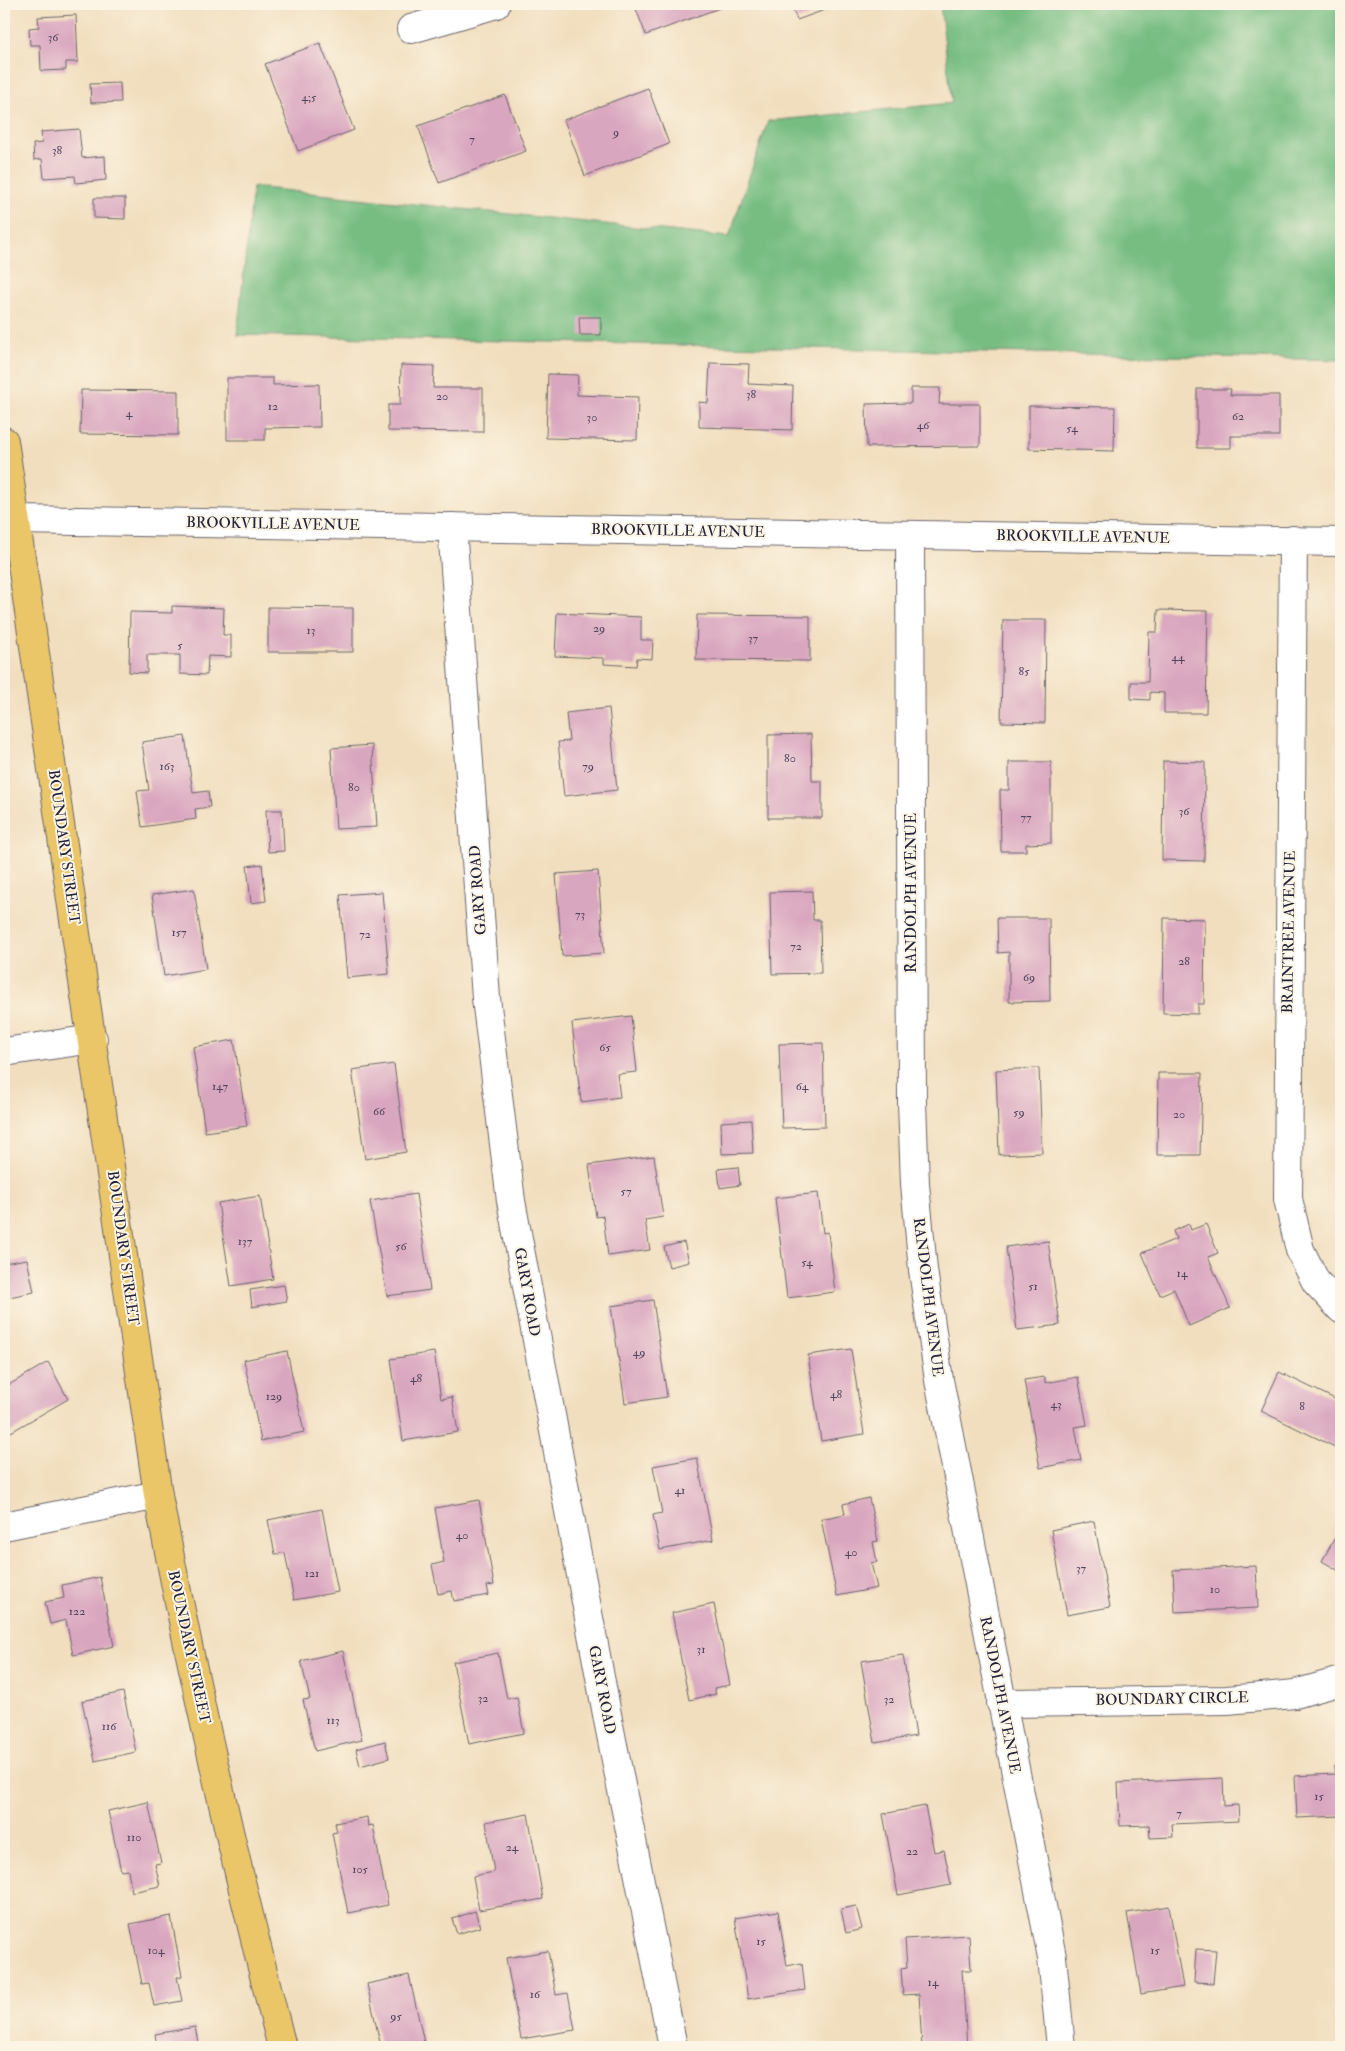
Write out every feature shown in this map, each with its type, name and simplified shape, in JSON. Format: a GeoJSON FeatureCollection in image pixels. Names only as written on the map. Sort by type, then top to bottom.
{"type":"FeatureCollection","features":[{"type":"Feature","properties":{"kind":"main road","name":"BOUNDARY STREET"},"geometry":{"type":"LineString","coordinates":[[4,441],[93,1039],[158,1495],[184,1633],[224,1813],[282,2047]]}},
{"type":"Feature","properties":{"kind":"street"},"geometry":{"type":"LineString","coordinates":[[426,18],[496,4]]}},
{"type":"Feature","properties":{"kind":"street","name":"BROOKVILLE AVENUE"},"geometry":{"type":"LineString","coordinates":[[15,520],[1341,542]]}},
{"type":"Feature","properties":{"kind":"street","name":"GARY ROAD"},"geometry":{"type":"LineString","coordinates":[[452,527],[486,998],[511,1201],[605,1706],[673,2047]]}},
{"type":"Feature","properties":{"kind":"street","name":"RANDOLPH AVENUE"},"geometry":{"type":"LineString","coordinates":[[910,535],[912,1102],[915,1184],[923,1270],[939,1380],[1052,1956],[1061,2047]]}},
{"type":"Feature","properties":{"kind":"street","name":"BRAINTREE AVENUE"},"geometry":{"type":"LineString","coordinates":[[1293,540],[1288,1199],[1300,1250],[1316,1282],[1341,1309]]}},
{"type":"Feature","properties":{"kind":"street"},"geometry":{"type":"LineString","coordinates":[[4,1052],[93,1039]]}},
{"type":"Feature","properties":{"kind":"street"},"geometry":{"type":"LineString","coordinates":[[4,1526],[158,1495]]}},
{"type":"Feature","properties":{"kind":"street","name":"BOUNDARY CIRCLE"},"geometry":{"type":"LineString","coordinates":[[1001,1703],[1227,1700],[1295,1694],[1341,1681]]}},
{"type":"Feature","properties":{"kind":"green space"},"geometry":{"type":"Polygon","coordinates":[[[940,4],[1341,4],[1341,360],[237,335],[253,187],[729,237],[768,121],[952,103],[940,4]]]}},
{"type":"Feature","properties":{"kind":"building"},"geometry":{"type":"Polygon","coordinates":[[[634,4],[730,4],[646,35],[634,4]]]}},
{"type":"Feature","properties":{"kind":"building"},"geometry":{"type":"Polygon","coordinates":[[[791,4],[841,4],[797,20],[791,4]]]}},
{"type":"Feature","properties":{"kind":"building"},"geometry":{"type":"Polygon","coordinates":[[[76,15],[78,62],[66,62],[66,70],[41,71],[40,45],[30,45],[29,28],[39,27],[38,17],[76,15]]]}},
{"type":"Feature","properties":{"kind":"building"},"geometry":{"type":"Polygon","coordinates":[[[320,43],[354,130],[298,151],[265,64],[320,43]]]}},
{"type":"Feature","properties":{"kind":"building"},"geometry":{"type":"Polygon","coordinates":[[[120,83],[121,102],[91,103],[90,84],[120,83]]]}},
{"type":"Feature","properties":{"kind":"building"},"geometry":{"type":"Polygon","coordinates":[[[648,88],[669,144],[585,176],[564,120],[648,88]]]}},
{"type":"Feature","properties":{"kind":"building"},"geometry":{"type":"Polygon","coordinates":[[[505,95],[526,151],[439,183],[418,126],[505,95]]]}},
{"type":"Feature","properties":{"kind":"building"},"geometry":{"type":"Polygon","coordinates":[[[79,129],[82,158],[105,156],[106,180],[76,183],[75,176],[44,178],[42,159],[34,160],[33,144],[42,143],[41,132],[79,129]]]}},
{"type":"Feature","properties":{"kind":"building"},"geometry":{"type":"Polygon","coordinates":[[[94,198],[125,198],[125,219],[94,218],[94,198]]]}},
{"type":"Feature","properties":{"kind":"building"},"geometry":{"type":"Polygon","coordinates":[[[579,317],[601,317],[601,335],[580,335],[579,317]]]}},
{"type":"Feature","properties":{"kind":"building"},"geometry":{"type":"Polygon","coordinates":[[[710,363],[749,364],[748,384],[793,386],[792,430],[699,427],[699,402],[708,403],[710,363]]]}},
{"type":"Feature","properties":{"kind":"building"},"geometry":{"type":"Polygon","coordinates":[[[401,365],[434,366],[433,388],[483,388],[483,432],[388,431],[388,405],[400,405],[401,365]]]}},
{"type":"Feature","properties":{"kind":"building"},"geometry":{"type":"Polygon","coordinates":[[[548,374],[578,375],[577,395],[638,397],[637,440],[546,438],[548,374]]]}},
{"type":"Feature","properties":{"kind":"building"},"geometry":{"type":"Polygon","coordinates":[[[227,378],[273,378],[273,385],[319,384],[320,427],[265,428],[265,440],[227,440],[227,378]]]}},
{"type":"Feature","properties":{"kind":"building"},"geometry":{"type":"Polygon","coordinates":[[[911,388],[940,388],[939,404],[980,404],[980,446],[867,447],[866,404],[911,403],[911,388]]]}},
{"type":"Feature","properties":{"kind":"building"},"geometry":{"type":"Polygon","coordinates":[[[1197,389],[1231,389],[1230,395],[1279,395],[1279,436],[1231,436],[1231,448],[1197,448],[1197,389]]]}},
{"type":"Feature","properties":{"kind":"building"},"geometry":{"type":"Polygon","coordinates":[[[81,390],[178,391],[178,435],[80,434],[81,390]]]}},
{"type":"Feature","properties":{"kind":"building"},"geometry":{"type":"Polygon","coordinates":[[[1029,406],[1115,407],[1114,451],[1029,449],[1029,406]]]}},
{"type":"Feature","properties":{"kind":"building"},"geometry":{"type":"Polygon","coordinates":[[[172,606],[224,608],[223,635],[231,635],[231,657],[208,656],[207,675],[180,674],[180,655],[147,655],[147,673],[129,672],[130,612],[172,613],[172,606]]]}},
{"type":"Feature","properties":{"kind":"building"},"geometry":{"type":"Polygon","coordinates":[[[268,607],[353,608],[353,652],[268,652],[268,607]]]}},
{"type":"Feature","properties":{"kind":"building"},"geometry":{"type":"Polygon","coordinates":[[[1158,610],[1208,611],[1206,713],[1164,713],[1164,693],[1150,692],[1150,700],[1131,699],[1131,682],[1148,682],[1149,632],[1157,632],[1158,610]]]}},
{"type":"Feature","properties":{"kind":"building"},"geometry":{"type":"Polygon","coordinates":[[[557,613],[641,617],[641,640],[653,640],[652,659],[637,658],[636,666],[604,664],[604,658],[555,656],[557,613]]]}},
{"type":"Feature","properties":{"kind":"building"},"geometry":{"type":"Polygon","coordinates":[[[697,615],[810,616],[810,661],[696,660],[697,615]]]}},
{"type":"Feature","properties":{"kind":"building"},"geometry":{"type":"Polygon","coordinates":[[[1003,620],[1046,620],[1045,723],[1001,722],[1003,620]]]}},
{"type":"Feature","properties":{"kind":"building"},"geometry":{"type":"Polygon","coordinates":[[[609,708],[617,790],[564,796],[558,742],[569,741],[566,713],[609,708]]]}},
{"type":"Feature","properties":{"kind":"building"},"geometry":{"type":"Polygon","coordinates":[[[811,734],[812,781],[822,781],[822,818],[768,818],[768,735],[811,734]]]}},
{"type":"Feature","properties":{"kind":"building"},"geometry":{"type":"Polygon","coordinates":[[[185,736],[193,793],[208,791],[210,807],[195,809],[196,819],[142,827],[137,791],[149,790],[142,742],[185,736]]]}},
{"type":"Feature","properties":{"kind":"building"},"geometry":{"type":"Polygon","coordinates":[[[372,745],[377,827],[336,829],[331,748],[372,745]]]}},
{"type":"Feature","properties":{"kind":"building"},"geometry":{"type":"Polygon","coordinates":[[[1163,761],[1205,762],[1204,861],[1162,860],[1163,761]]]}},
{"type":"Feature","properties":{"kind":"building"},"geometry":{"type":"Polygon","coordinates":[[[1009,762],[1051,762],[1051,843],[1026,844],[1026,851],[1001,851],[1000,790],[1009,790],[1009,762]]]}},
{"type":"Feature","properties":{"kind":"building"},"geometry":{"type":"Polygon","coordinates":[[[266,810],[282,810],[284,851],[268,852],[266,810]]]}},
{"type":"Feature","properties":{"kind":"building"},"geometry":{"type":"Polygon","coordinates":[[[262,864],[266,901],[251,903],[247,866],[262,864]]]}},
{"type":"Feature","properties":{"kind":"building"},"geometry":{"type":"Polygon","coordinates":[[[598,871],[604,953],[562,956],[556,874],[598,871]]]}},
{"type":"Feature","properties":{"kind":"building"},"geometry":{"type":"Polygon","coordinates":[[[194,889],[206,969],[164,976],[152,895],[194,889]]]}},
{"type":"Feature","properties":{"kind":"building"},"geometry":{"type":"Polygon","coordinates":[[[812,891],[813,920],[820,920],[821,973],[772,974],[770,892],[812,891]]]}},
{"type":"Feature","properties":{"kind":"building"},"geometry":{"type":"Polygon","coordinates":[[[382,892],[389,974],[347,978],[340,895],[382,892]]]}},
{"type":"Feature","properties":{"kind":"building"},"geometry":{"type":"Polygon","coordinates":[[[997,918],[1049,918],[1050,1001],[1009,1002],[1009,952],[998,953],[997,918]]]}},
{"type":"Feature","properties":{"kind":"building"},"geometry":{"type":"Polygon","coordinates":[[[1164,918],[1205,919],[1204,1004],[1198,1004],[1198,1014],[1163,1013],[1164,918]]]}},
{"type":"Feature","properties":{"kind":"building"},"geometry":{"type":"Polygon","coordinates":[[[631,1016],[637,1072],[617,1074],[620,1097],[581,1102],[572,1023],[631,1016]]]}},
{"type":"Feature","properties":{"kind":"building"},"geometry":{"type":"Polygon","coordinates":[[[234,1040],[247,1126],[205,1132],[193,1047],[234,1040]]]}},
{"type":"Feature","properties":{"kind":"building"},"geometry":{"type":"Polygon","coordinates":[[[823,1043],[825,1127],[782,1128],[779,1044],[823,1043]]]}},
{"type":"Feature","properties":{"kind":"building"},"geometry":{"type":"Polygon","coordinates":[[[394,1064],[406,1152],[365,1159],[352,1070],[394,1064]]]}},
{"type":"Feature","properties":{"kind":"building"},"geometry":{"type":"Polygon","coordinates":[[[1039,1068],[1042,1153],[999,1155],[996,1070],[1039,1068]]]}},
{"type":"Feature","properties":{"kind":"building"},"geometry":{"type":"Polygon","coordinates":[[[1158,1073],[1202,1073],[1200,1155],[1157,1155],[1158,1073]]]}},
{"type":"Feature","properties":{"kind":"building"},"geometry":{"type":"Polygon","coordinates":[[[751,1120],[753,1153],[722,1154],[721,1122],[751,1120]]]}},
{"type":"Feature","properties":{"kind":"building"},"geometry":{"type":"Polygon","coordinates":[[[654,1156],[663,1217],[645,1220],[650,1250],[608,1256],[603,1216],[596,1217],[589,1165],[654,1156]]]}},
{"type":"Feature","properties":{"kind":"building"},"geometry":{"type":"Polygon","coordinates":[[[738,1167],[740,1185],[720,1188],[718,1169],[738,1167]]]}},
{"type":"Feature","properties":{"kind":"building"},"geometry":{"type":"Polygon","coordinates":[[[818,1193],[823,1233],[828,1232],[835,1292],[787,1298],[775,1198],[818,1193]]]}},
{"type":"Feature","properties":{"kind":"building"},"geometry":{"type":"Polygon","coordinates":[[[416,1194],[430,1290],[387,1296],[370,1201],[416,1194]]]}},
{"type":"Feature","properties":{"kind":"building"},"geometry":{"type":"Polygon","coordinates":[[[260,1196],[273,1279],[231,1286],[218,1203],[260,1196]]]}},
{"type":"Feature","properties":{"kind":"building"},"geometry":{"type":"Polygon","coordinates":[[[1189,1224],[1191,1230],[1206,1224],[1218,1253],[1208,1257],[1230,1308],[1189,1326],[1174,1289],[1160,1295],[1142,1253],[1176,1239],[1173,1231],[1189,1224]]]}},
{"type":"Feature","properties":{"kind":"building"},"geometry":{"type":"Polygon","coordinates":[[[1048,1241],[1060,1325],[1017,1330],[1006,1247],[1048,1241]]]}},
{"type":"Feature","properties":{"kind":"building"},"geometry":{"type":"Polygon","coordinates":[[[684,1242],[689,1262],[669,1267],[664,1247],[684,1242]]]}},
{"type":"Feature","properties":{"kind":"building"},"geometry":{"type":"Polygon","coordinates":[[[27,1259],[34,1292],[4,1298],[4,1263],[27,1259]]]}},
{"type":"Feature","properties":{"kind":"building"},"geometry":{"type":"Polygon","coordinates":[[[284,1285],[287,1301],[252,1307],[250,1290],[284,1285]]]}},
{"type":"Feature","properties":{"kind":"building"},"geometry":{"type":"Polygon","coordinates":[[[653,1300],[667,1397],[625,1403],[611,1306],[653,1300]]]}},
{"type":"Feature","properties":{"kind":"building"},"geometry":{"type":"Polygon","coordinates":[[[851,1349],[864,1434],[821,1441],[808,1355],[851,1349]]]}},
{"type":"Feature","properties":{"kind":"building"},"geometry":{"type":"Polygon","coordinates":[[[287,1351],[304,1432],[261,1441],[244,1360],[287,1351]]]}},
{"type":"Feature","properties":{"kind":"building"},"geometry":{"type":"Polygon","coordinates":[[[434,1352],[441,1399],[452,1397],[458,1432],[403,1441],[391,1359],[434,1352]]]}},
{"type":"Feature","properties":{"kind":"building"},"geometry":{"type":"Polygon","coordinates":[[[48,1362],[68,1399],[4,1436],[4,1380],[7,1386],[48,1362]]]}},
{"type":"Feature","properties":{"kind":"building"},"geometry":{"type":"Polygon","coordinates":[[[1279,1372],[1341,1402],[1341,1434],[1335,1447],[1261,1411],[1279,1372]]]}},
{"type":"Feature","properties":{"kind":"building"},"geometry":{"type":"Polygon","coordinates":[[[1045,1377],[1045,1383],[1078,1377],[1087,1425],[1075,1427],[1081,1460],[1040,1468],[1024,1380],[1045,1377]]]}},
{"type":"Feature","properties":{"kind":"building"},"geometry":{"type":"Polygon","coordinates":[[[697,1458],[713,1540],[660,1550],[653,1515],[662,1513],[653,1466],[697,1458]]]}},
{"type":"Feature","properties":{"kind":"building"},"geometry":{"type":"Polygon","coordinates":[[[869,1498],[878,1541],[873,1542],[877,1562],[871,1563],[877,1588],[837,1596],[821,1519],[845,1514],[843,1504],[869,1498]]]}},
{"type":"Feature","properties":{"kind":"building"},"geometry":{"type":"Polygon","coordinates":[[[479,1500],[494,1585],[487,1586],[489,1595],[454,1601],[452,1591],[438,1594],[432,1565],[444,1562],[435,1508],[479,1500]]]}},
{"type":"Feature","properties":{"kind":"building"},"geometry":{"type":"Polygon","coordinates":[[[322,1509],[338,1592],[294,1600],[285,1553],[275,1554],[268,1520],[322,1509]]]}},
{"type":"Feature","properties":{"kind":"building"},"geometry":{"type":"Polygon","coordinates":[[[1094,1521],[1110,1607],[1067,1615],[1051,1530],[1094,1521]]]}},
{"type":"Feature","properties":{"kind":"building"},"geometry":{"type":"Polygon","coordinates":[[[1341,1527],[1341,1572],[1322,1561],[1341,1527]]]}},
{"type":"Feature","properties":{"kind":"building"},"geometry":{"type":"Polygon","coordinates":[[[1256,1566],[1258,1608],[1175,1612],[1173,1570],[1256,1566]]]}},
{"type":"Feature","properties":{"kind":"building"},"geometry":{"type":"Polygon","coordinates":[[[100,1577],[114,1646],[73,1655],[66,1620],[50,1624],[45,1602],[64,1598],[62,1585],[100,1577]]]}},
{"type":"Feature","properties":{"kind":"building"},"geometry":{"type":"Polygon","coordinates":[[[714,1604],[730,1685],[714,1688],[716,1694],[689,1700],[672,1613],[714,1604]]]}},
{"type":"Feature","properties":{"kind":"building"},"geometry":{"type":"Polygon","coordinates":[[[343,1651],[362,1740],[315,1751],[303,1700],[310,1699],[301,1661],[343,1651]]]}},
{"type":"Feature","properties":{"kind":"building"},"geometry":{"type":"Polygon","coordinates":[[[498,1653],[507,1699],[517,1697],[524,1733],[469,1744],[453,1662],[498,1653]]]}},
{"type":"Feature","properties":{"kind":"building"},"geometry":{"type":"Polygon","coordinates":[[[903,1655],[916,1736],[875,1743],[861,1661],[903,1655]]]}},
{"type":"Feature","properties":{"kind":"building"},"geometry":{"type":"Polygon","coordinates":[[[123,1692],[136,1752],[95,1761],[82,1701],[123,1692]]]}},
{"type":"Feature","properties":{"kind":"building"},"geometry":{"type":"Polygon","coordinates":[[[385,1741],[389,1758],[360,1766],[356,1749],[385,1741]]]}},
{"type":"Feature","properties":{"kind":"building"},"geometry":{"type":"Polygon","coordinates":[[[1341,1766],[1341,1816],[1297,1818],[1295,1776],[1335,1774],[1334,1767],[1341,1766]]]}},
{"type":"Feature","properties":{"kind":"building"},"geometry":{"type":"Polygon","coordinates":[[[1223,1778],[1224,1806],[1238,1805],[1239,1821],[1172,1824],[1173,1837],[1150,1838],[1149,1825],[1120,1826],[1118,1783],[1223,1778]]]}},
{"type":"Feature","properties":{"kind":"building"},"geometry":{"type":"Polygon","coordinates":[[[148,1802],[161,1863],[155,1864],[160,1886],[132,1892],[128,1870],[121,1871],[108,1811],[148,1802]]]}},
{"type":"Feature","properties":{"kind":"building"},"geometry":{"type":"Polygon","coordinates":[[[925,1806],[934,1852],[944,1850],[951,1885],[898,1895],[883,1814],[925,1806]]]}},
{"type":"Feature","properties":{"kind":"building"},"geometry":{"type":"Polygon","coordinates":[[[528,1814],[543,1899],[479,1910],[473,1876],[494,1872],[486,1822],[528,1814]]]}},
{"type":"Feature","properties":{"kind":"building"},"geometry":{"type":"Polygon","coordinates":[[[367,1817],[368,1826],[373,1825],[388,1905],[348,1913],[332,1833],[337,1832],[335,1823],[367,1817]]]}},
{"type":"Feature","properties":{"kind":"building"},"geometry":{"type":"Polygon","coordinates":[[[856,1906],[862,1929],[846,1933],[841,1909],[856,1906]]]}},
{"type":"Feature","properties":{"kind":"building"},"geometry":{"type":"Polygon","coordinates":[[[1169,1906],[1183,1987],[1141,1994],[1127,1913],[1169,1906]]]}},
{"type":"Feature","properties":{"kind":"building"},"geometry":{"type":"Polygon","coordinates":[[[475,1911],[480,1927],[457,1934],[452,1919],[475,1911]]]}},
{"type":"Feature","properties":{"kind":"building"},"geometry":{"type":"Polygon","coordinates":[[[778,1911],[787,1966],[802,1963],[805,1990],[748,1999],[735,1918],[778,1911]]]}},
{"type":"Feature","properties":{"kind":"building"},"geometry":{"type":"Polygon","coordinates":[[[171,1916],[182,1976],[177,1977],[182,2001],[154,2006],[149,1983],[142,1984],[130,1924],[171,1916]]]}},
{"type":"Feature","properties":{"kind":"building"},"geometry":{"type":"Polygon","coordinates":[[[969,1935],[971,1970],[962,1970],[967,2047],[922,2047],[919,1994],[903,1995],[901,1969],[907,1968],[905,1939],[969,1935]]]}},
{"type":"Feature","properties":{"kind":"building"},"geometry":{"type":"Polygon","coordinates":[[[1196,1949],[1216,1950],[1213,1983],[1194,1982],[1196,1949]]]}},
{"type":"Feature","properties":{"kind":"building"},"geometry":{"type":"Polygon","coordinates":[[[548,1951],[556,1995],[568,1993],[575,2030],[521,2039],[506,1958],[548,1951]]]}},
{"type":"Feature","properties":{"kind":"building"},"geometry":{"type":"Polygon","coordinates":[[[409,1975],[425,2047],[381,2047],[367,1984],[409,1975]]]}},
{"type":"Feature","properties":{"kind":"building"},"geometry":{"type":"Polygon","coordinates":[[[195,2027],[199,2047],[157,2047],[155,2034],[195,2027]]]}}]}
